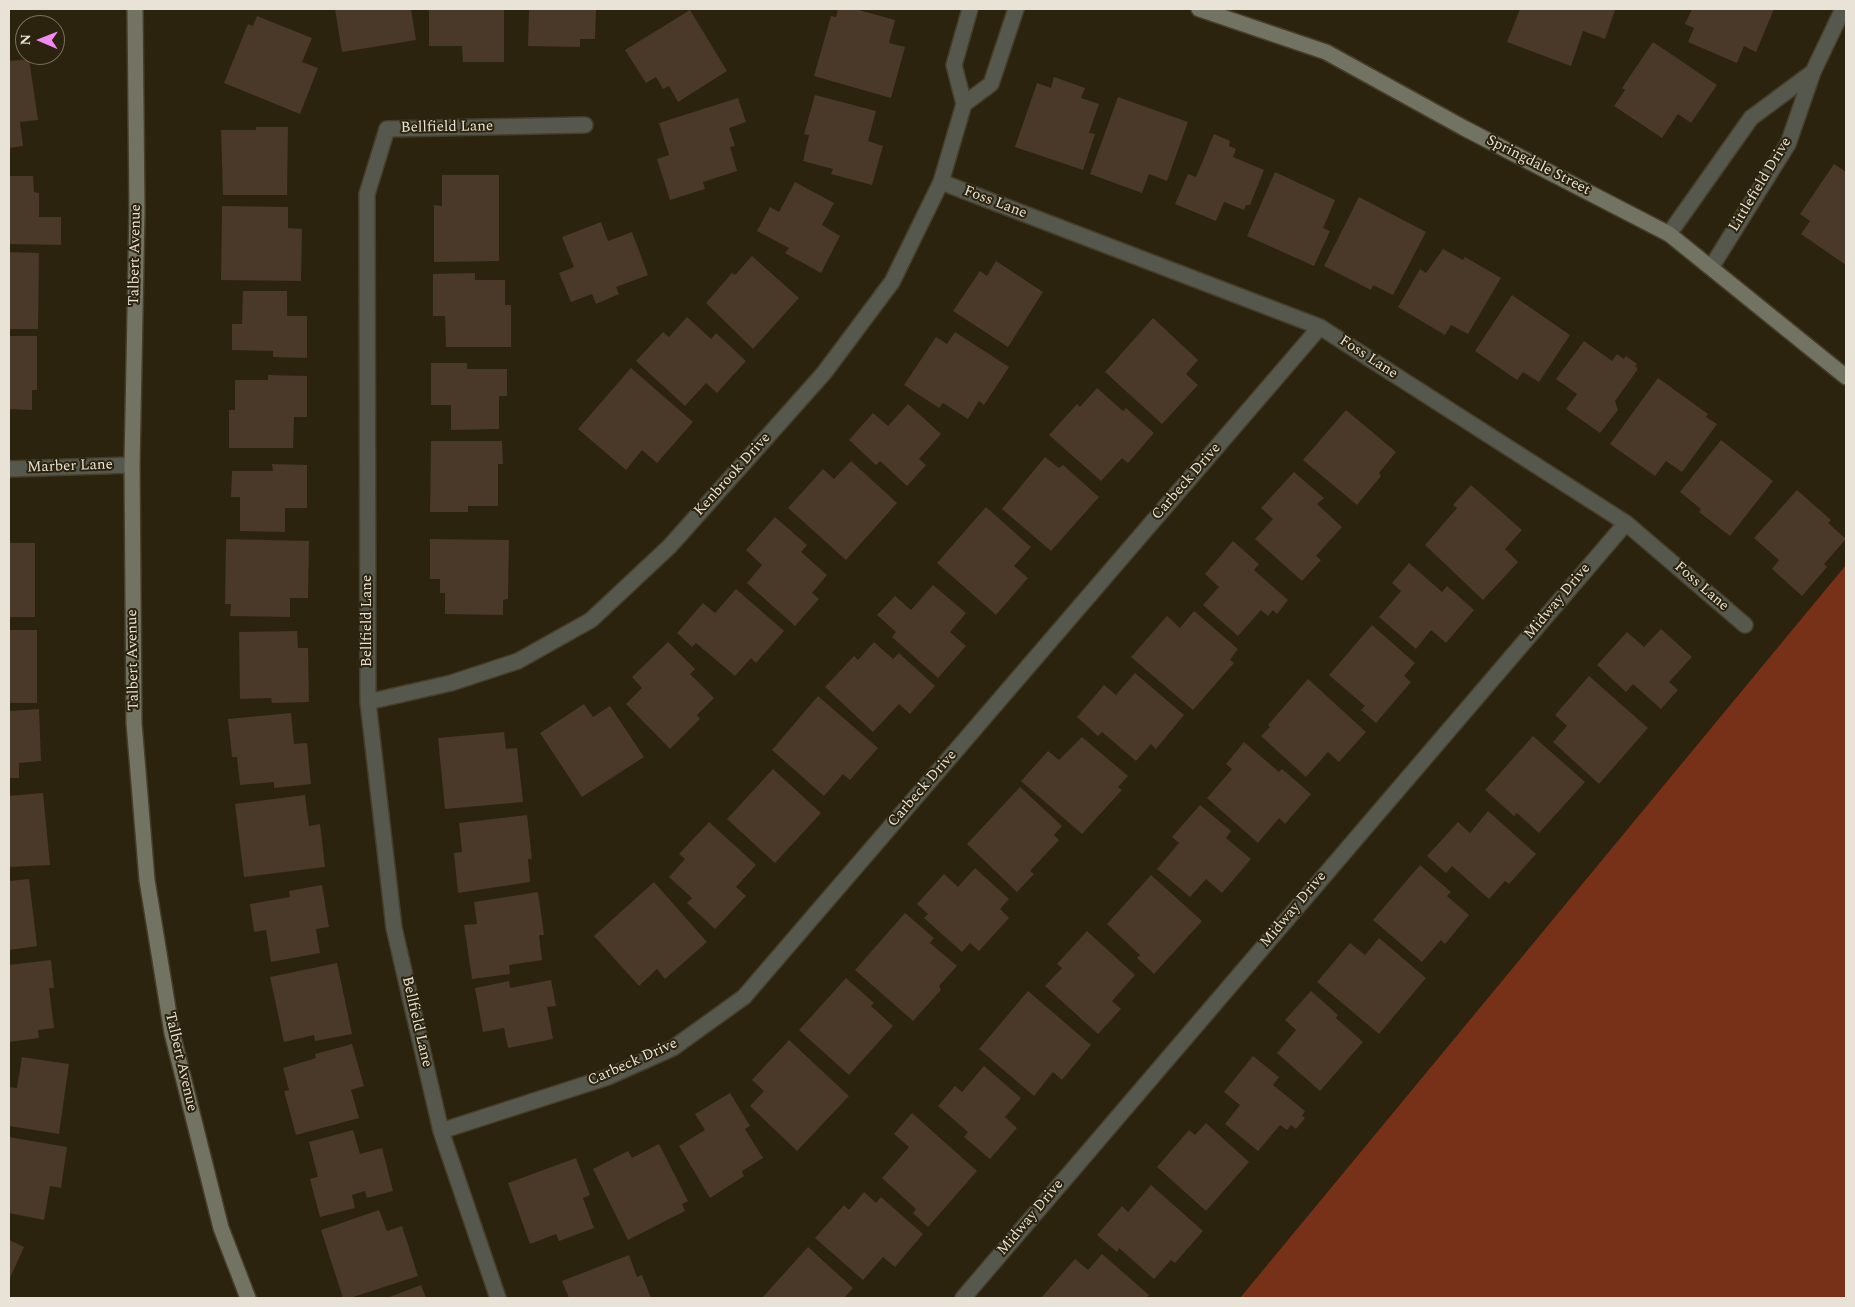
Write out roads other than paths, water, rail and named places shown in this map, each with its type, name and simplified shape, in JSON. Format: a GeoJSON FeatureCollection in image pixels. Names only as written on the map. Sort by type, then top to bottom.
{"type":"FeatureCollection","features":[{"type":"Feature","properties":{"kind":"street","name":"Talbert Avenue"},"geometry":{"type":"LineString","coordinates":[[135,9],[137,212],[132,464],[134,723],[147,880],[172,1033],[221,1228],[248,1298]]}},
{"type":"Feature","properties":{"kind":"street"},"geometry":{"type":"LineString","coordinates":[[970,9],[954,66],[964,104],[991,84],[1016,9]]}},
{"type":"Feature","properties":{"kind":"street","name":"Springdale Street"},"geometry":{"type":"LineString","coordinates":[[1199,9],[1326,52],[1464,128],[1670,234],[1712,266],[1846,378]]}},
{"type":"Feature","properties":{"kind":"street","name":"Littlefield Drive"},"geometry":{"type":"LineString","coordinates":[[1712,266],[1788,144],[1813,72],[1843,9]]}},
{"type":"Feature","properties":{"kind":"street","name":"Littlefield Drive"},"geometry":{"type":"LineString","coordinates":[[1670,234],[1752,118],[1813,72]]}},
{"type":"Feature","properties":{"kind":"street","name":"Kenbrook Drive"},"geometry":{"type":"LineString","coordinates":[[368,702],[451,683],[518,661],[591,620],[670,546],[824,373],[892,282],[942,182],[964,104]]}},
{"type":"Feature","properties":{"kind":"street","name":"Bellfield Lane"},"geometry":{"type":"LineString","coordinates":[[498,1298],[441,1131],[394,928],[368,702],[367,194],[387,129],[585,125]]}},
{"type":"Feature","properties":{"kind":"street","name":"Foss Lane"},"geometry":{"type":"LineString","coordinates":[[942,182],[1320,327],[1626,522],[1745,625]]}},
{"type":"Feature","properties":{"kind":"street","name":"Carbeck Drive"},"geometry":{"type":"LineString","coordinates":[[441,1131],[608,1078],[673,1048],[744,997],[1320,327]]}},
{"type":"Feature","properties":{"kind":"street","name":"Marber Lane"},"geometry":{"type":"LineString","coordinates":[[9,469],[132,464]]}},
{"type":"Feature","properties":{"kind":"street","name":"Midway Drive"},"geometry":{"type":"LineString","coordinates":[[963,1298],[1626,522]]}}]}
